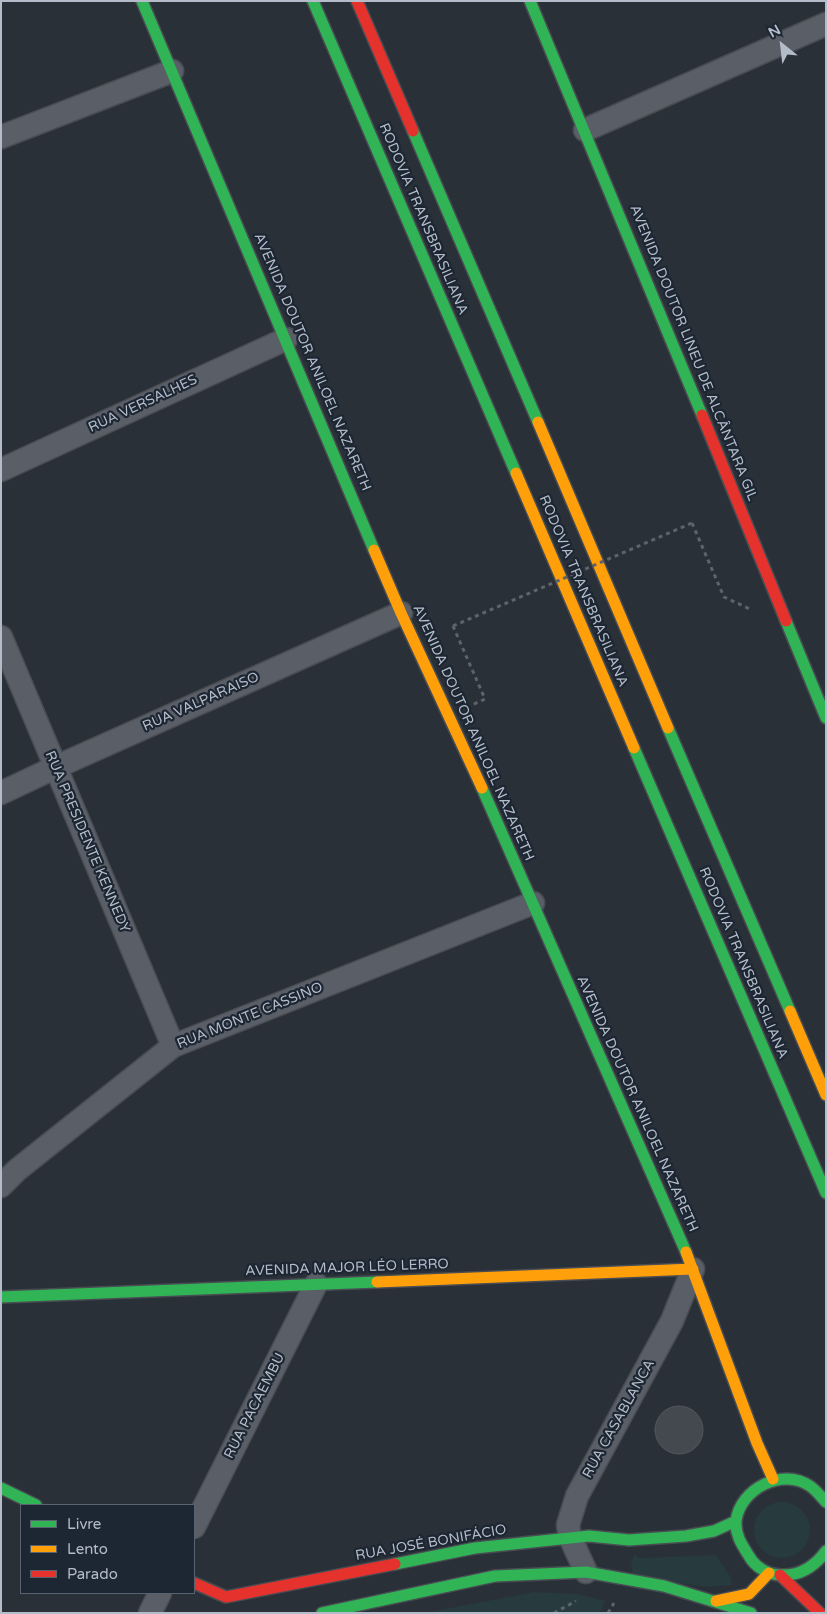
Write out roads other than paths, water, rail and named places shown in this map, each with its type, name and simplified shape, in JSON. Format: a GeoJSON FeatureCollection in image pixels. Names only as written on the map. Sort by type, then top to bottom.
{"type":"FeatureCollection","features":[{"type":"Feature","properties":{"kind":"main road","name":"AVENIDA DOUTOR ANILOEL NAZARETH"},"geometry":{"type":"LineString","coordinates":[[142,1],[402,613],[469,759],[693,1269],[772,1479]]}},
{"type":"Feature","properties":{"kind":"main road","name":"RODOVIA TRANSBRASILIANA"},"geometry":{"type":"LineString","coordinates":[[313,1],[826,1192]]}},
{"type":"Feature","properties":{"kind":"main road","name":"RODOVIA TRANSBRASILIANA"},"geometry":{"type":"LineString","coordinates":[[357,1],[826,1095]]}},
{"type":"Feature","properties":{"kind":"main road","name":"AVENIDA DOUTOR LINEU DE ALCÂNTARA GIL"},"geometry":{"type":"LineString","coordinates":[[530,1],[585,130],[826,718]]}},
{"type":"Feature","properties":{"kind":"main road","name":"AVENIDA MAJOR LÉO LERRO"},"geometry":{"type":"LineString","coordinates":[[1,1297],[693,1269]]}},
{"type":"Feature","properties":{"kind":"main road"},"geometry":{"type":"LineString","coordinates":[[820,1613],[774,1574],[754,1565],[743,1553],[737,1538],[736,1521],[740,1506],[749,1493],[762,1483],[772,1479],[796,1479],[807,1483],[819,1492],[826,1502]]}},
{"type":"Feature","properties":{"kind":"main road"},"geometry":{"type":"LineString","coordinates":[[1,1488],[34,1504]]}},
{"type":"Feature","properties":{"kind":"main road","name":"RUA JOSÉ BONIFÁCIO"},"geometry":{"type":"LineString","coordinates":[[195,1583],[226,1596],[475,1548],[570,1537],[588,1536],[629,1540],[686,1536],[714,1531],[736,1521]]}},
{"type":"Feature","properties":{"kind":"main road"},"geometry":{"type":"LineString","coordinates":[[716,1601],[749,1594],[774,1574],[796,1574],[810,1568],[822,1558],[826,1551]]}},
{"type":"Feature","properties":{"kind":"main road"},"geometry":{"type":"LineString","coordinates":[[322,1613],[495,1576],[586,1572],[664,1586],[750,1613]]}},
{"type":"Feature","properties":{"kind":"main road"},"geometry":{"type":"LineString","coordinates":[[362,1613],[376,1601]]}},
{"type":"Feature","properties":{"kind":"street"},"geometry":{"type":"LineString","coordinates":[[585,130],[826,24]]}},
{"type":"Feature","properties":{"kind":"street"},"geometry":{"type":"LineString","coordinates":[[1,137],[172,71]]}},
{"type":"Feature","properties":{"kind":"street","name":"RUA VERSALHES"},"geometry":{"type":"LineString","coordinates":[[1,470],[286,339]]}},
{"type":"Feature","properties":{"kind":"street","name":"RUA VALPARAISO"},"geometry":{"type":"LineString","coordinates":[[1,793],[402,613]]}},
{"type":"Feature","properties":{"kind":"street","name":"RUA PRESIDENTE KENNEDY"},"geometry":{"type":"LineString","coordinates":[[1,637],[173,1046]]}},
{"type":"Feature","properties":{"kind":"street","name":"RUA MONTE CASSINO"},"geometry":{"type":"LineString","coordinates":[[1,1186],[17,1170],[173,1046],[532,903]]}},
{"type":"Feature","properties":{"kind":"street","name":"RUA CASABLANCA"},"geometry":{"type":"LineString","coordinates":[[586,1572],[570,1537],[568,1525],[577,1496],[672,1321],[693,1269]]}},
{"type":"Feature","properties":{"kind":"street","name":"RUA PACAEMBU"},"geometry":{"type":"LineString","coordinates":[[195,1525],[316,1284]]}},
{"type":"Feature","properties":{"kind":"street"},"geometry":{"type":"LineString","coordinates":[[150,1613],[160,1594]]}}]}
